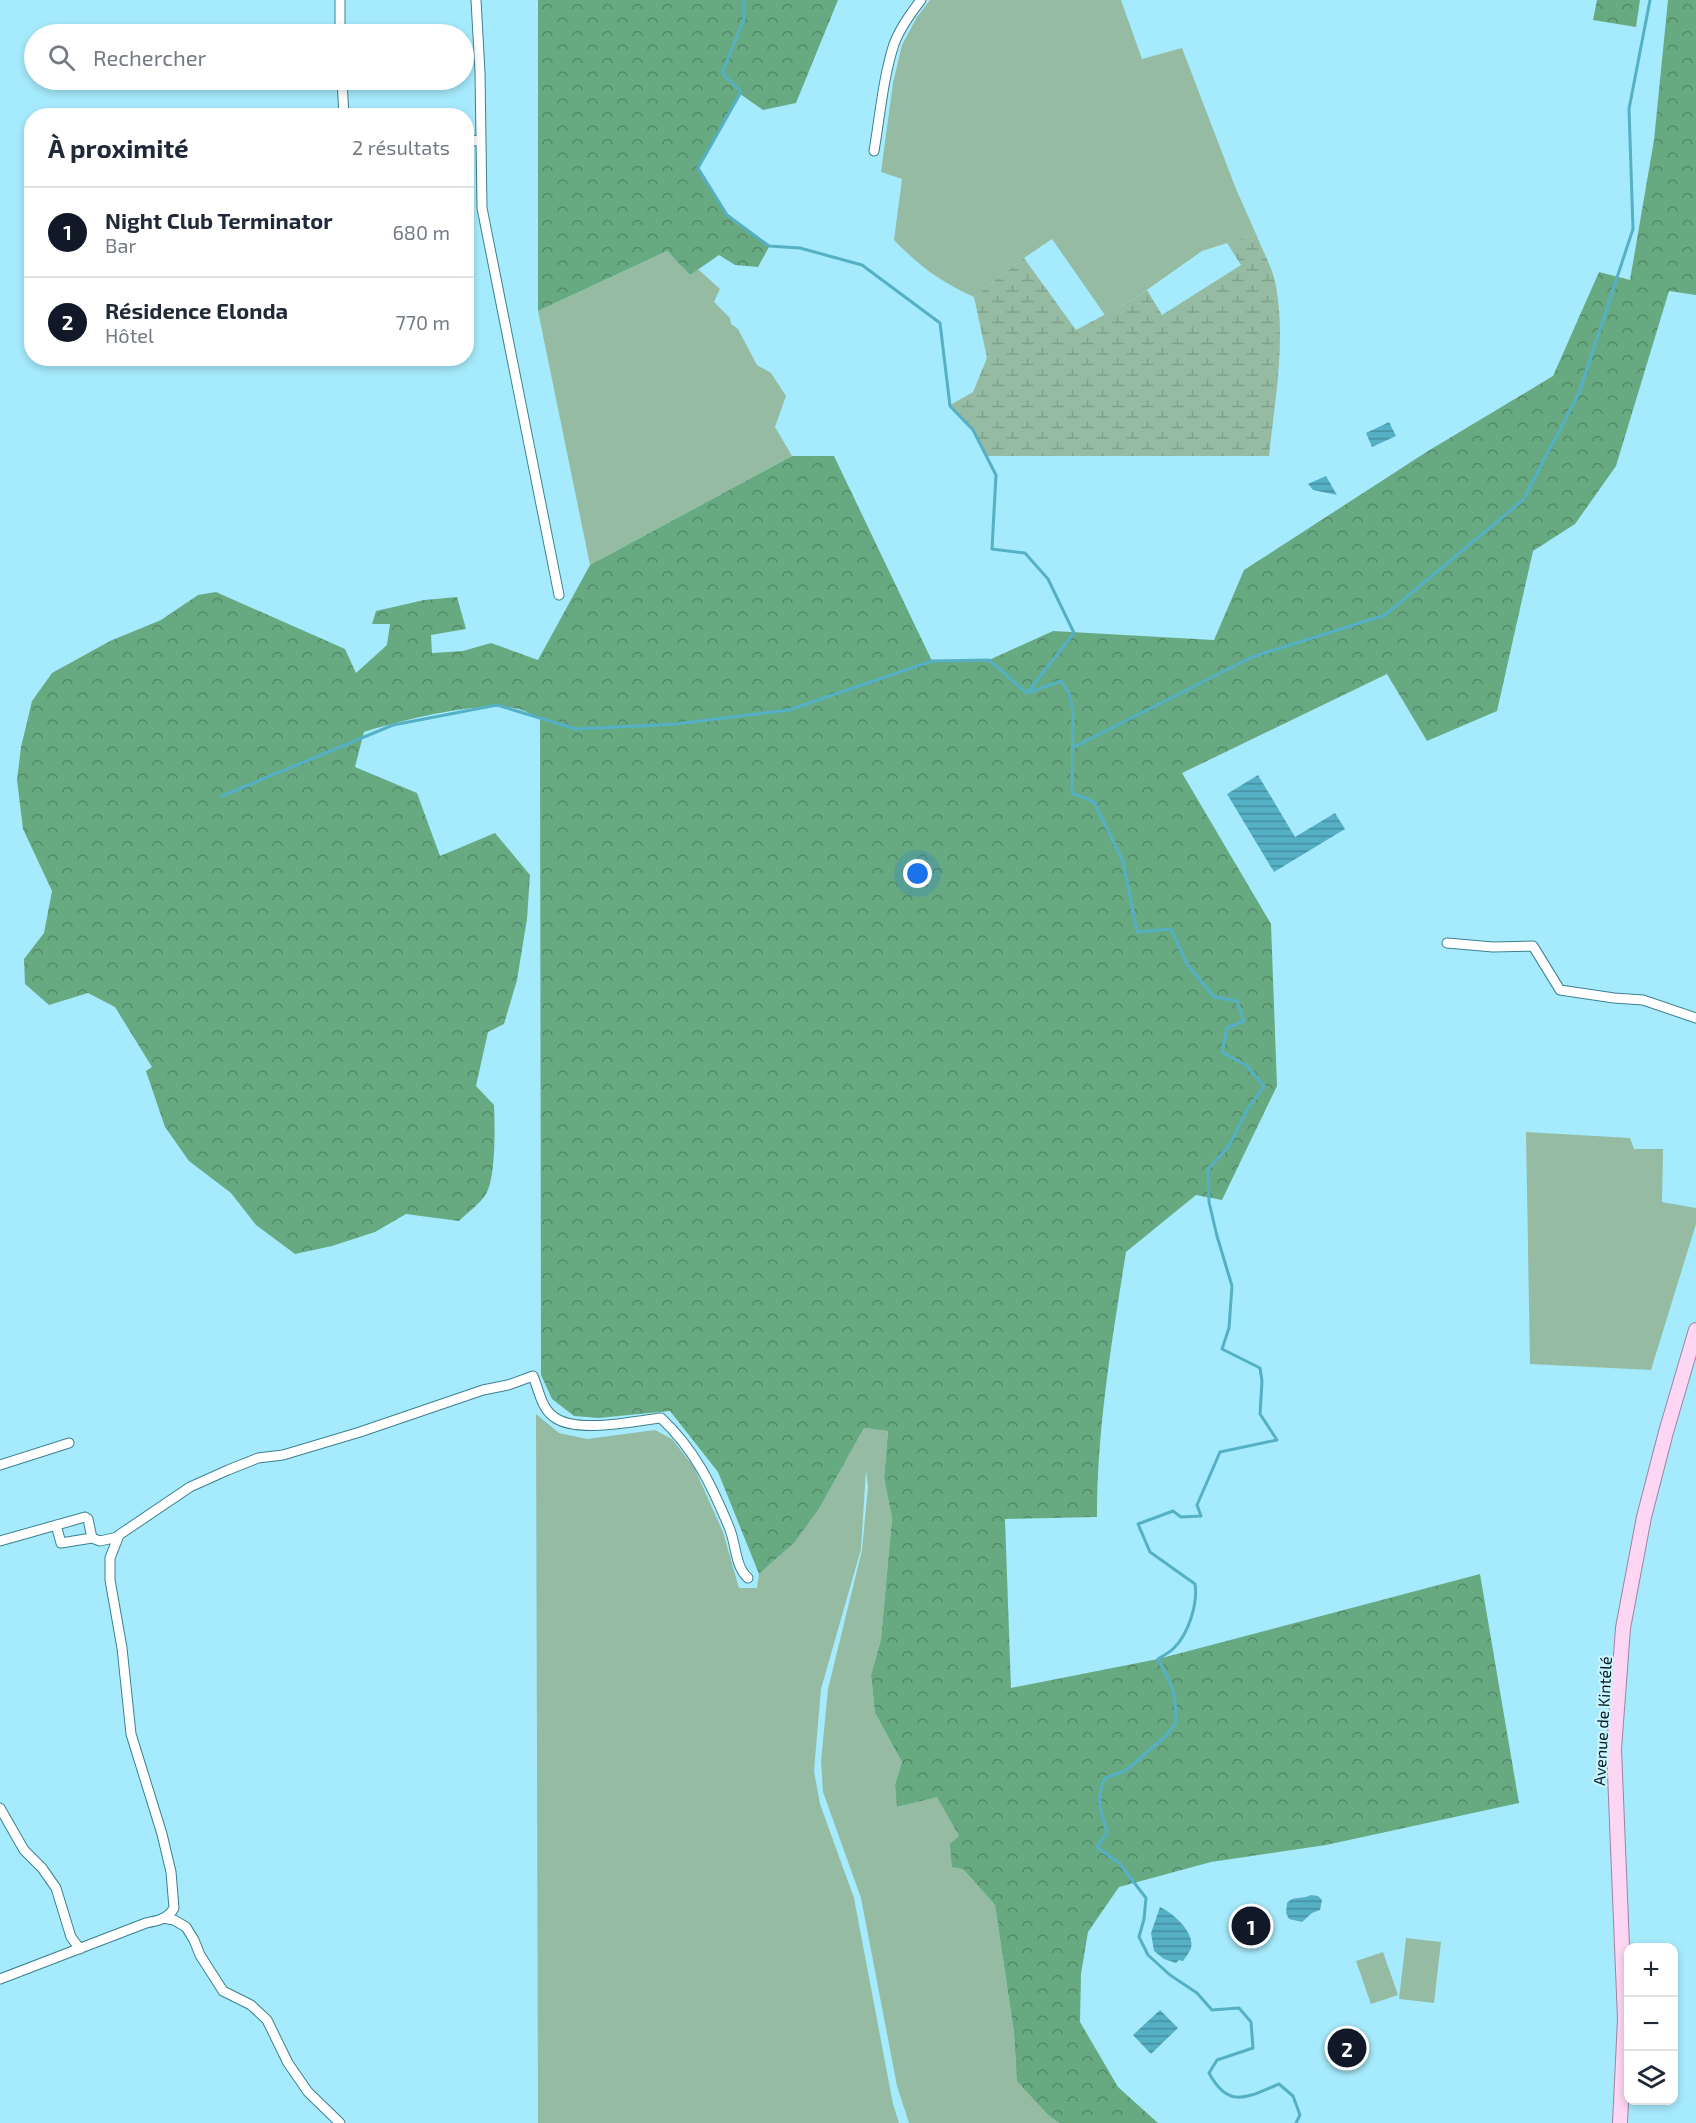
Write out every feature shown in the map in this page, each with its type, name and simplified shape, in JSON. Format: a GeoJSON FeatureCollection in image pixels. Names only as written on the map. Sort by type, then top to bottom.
{"type":"FeatureCollection","features":[{"type":"Feature","properties":{"kind":"main road","name":"Avenue de Kintélé"},"geometry":{"type":"LineString","coordinates":[[1620,2123],[1625,2019],[1614,1749],[1623,1628],[1644,1517],[1696,1330]]}},
{"type":"Feature","properties":{"kind":"street"},"geometry":{"type":"LineString","coordinates":[[340,0],[340,24]]}},
{"type":"Feature","properties":{"kind":"street"},"geometry":{"type":"LineString","coordinates":[[476,0],[480,72],[482,208],[559,595]]}},
{"type":"Feature","properties":{"kind":"street"},"geometry":{"type":"LineString","coordinates":[[874,151],[886,76],[894,44],[906,21],[921,0]]}},
{"type":"Feature","properties":{"kind":"street"},"geometry":{"type":"LineString","coordinates":[[343,90],[344,108]]}},
{"type":"Feature","properties":{"kind":"street"},"geometry":{"type":"LineString","coordinates":[[474,141],[480,140]]}},
{"type":"Feature","properties":{"kind":"street"},"geometry":{"type":"LineString","coordinates":[[1447,943],[1493,947],[1533,946],[1560,990],[1643,1000],[1696,1018]]}},
{"type":"Feature","properties":{"kind":"street"},"geometry":{"type":"LineString","coordinates":[[56,1525],[61,1543],[92,1538],[100,1541],[118,1537],[190,1487],[258,1458],[283,1455],[315,1446],[483,1390],[508,1385],[533,1376],[541,1402],[554,1418],[571,1424],[588,1426],[661,1418],[690,1448],[704,1470],[730,1530],[742,1573],[748,1578]]}},
{"type":"Feature","properties":{"kind":"street"},"geometry":{"type":"LineString","coordinates":[[0,1465],[69,1443]]}},
{"type":"Feature","properties":{"kind":"street"},"geometry":{"type":"LineString","coordinates":[[0,1541],[85,1516],[88,1519],[92,1538]]}},
{"type":"Feature","properties":{"kind":"street"},"geometry":{"type":"LineString","coordinates":[[0,1979],[163,1918],[174,1908],[171,1872],[162,1834],[131,1734],[122,1648],[110,1580],[110,1558],[118,1537]]}},
{"type":"Feature","properties":{"kind":"street"},"geometry":{"type":"LineString","coordinates":[[0,1808],[24,1850],[42,1868],[56,1888],[71,1937],[80,1949]]}},
{"type":"Feature","properties":{"kind":"street"},"geometry":{"type":"LineString","coordinates":[[163,1918],[174,1920],[186,1927],[200,1955],[223,1991],[251,2005],[267,2020],[288,2063],[308,2092],[340,2123]]}},
{"type":"Feature","properties":{"kind":"green space"},"geometry":{"type":"Polygon","coordinates":[[[538,0],[838,0],[796,103],[763,110],[740,94],[698,168],[727,215],[769,247],[758,267],[735,265],[719,255],[690,275],[667,251],[538,311],[538,0]]]}},
{"type":"Feature","properties":{"kind":"green space"},"geometry":{"type":"Polygon","coordinates":[[[930,0],[1121,0],[1142,59],[1182,48],[1236,189],[1256,234],[1202,251],[1134,299],[1105,315],[1052,239],[974,297],[931,273],[894,240],[902,179],[881,172],[893,83],[902,45],[917,17],[930,0]]]}},
{"type":"Feature","properties":{"kind":"green space"},"geometry":{"type":"Polygon","coordinates":[[[1597,0],[1640,0],[1636,27],[1593,20],[1597,0]]]}},
{"type":"Feature","properties":{"kind":"green space"},"geometry":{"type":"Polygon","coordinates":[[[1668,0],[1696,0],[1696,295],[1669,291],[1616,466],[1575,524],[1533,551],[1497,711],[1427,741],[1387,674],[1182,773],[1271,924],[1277,1086],[1222,1200],[1196,1195],[1126,1252],[1102,1417],[1097,1517],[1005,1519],[1011,1688],[1158,1659],[1480,1574],[1519,1803],[1326,1845],[1211,1862],[1119,1887],[1088,1932],[1081,1974],[1080,2022],[1118,2087],[1158,2123],[1059,2123],[1048,2115],[1017,2081],[1014,2033],[995,1905],[963,1869],[952,1867],[950,1844],[959,1836],[937,1797],[897,1807],[895,1785],[902,1762],[875,1713],[871,1675],[881,1639],[892,1518],[884,1478],[888,1431],[864,1428],[819,1509],[794,1543],[759,1574],[718,1472],[670,1411],[598,1418],[574,1416],[552,1399],[541,1375],[540,719],[519,709],[484,707],[420,717],[364,732],[355,767],[417,793],[440,856],[495,833],[530,875],[527,919],[517,980],[504,1024],[488,1032],[476,1086],[494,1105],[495,1138],[492,1176],[486,1194],[459,1221],[406,1214],[375,1232],[332,1246],[295,1254],[256,1225],[231,1193],[189,1161],[165,1127],[146,1071],[152,1067],[115,1007],[88,993],[49,1005],[25,984],[24,959],[44,933],[52,891],[23,829],[17,780],[21,747],[32,701],[52,673],[110,641],[161,620],[198,595],[216,592],[345,649],[356,673],[387,645],[390,624],[372,624],[376,611],[424,600],[457,597],[466,629],[431,635],[432,653],[463,651],[491,643],[538,660],[590,565],[792,456],[834,456],[932,661],[989,660],[1053,631],[1214,640],[1244,570],[1428,451],[1553,376],[1599,272],[1630,280],[1654,140],[1668,0]]]}},
{"type":"Feature","properties":{"kind":"green space"},"geometry":{"type":"Polygon","coordinates":[[[1256,234],[1272,273],[1279,307],[1280,350],[1269,456],[987,456],[973,429],[950,405],[973,392],[987,358],[974,297],[1024,258],[1076,330],[1147,290],[1162,315],[1241,265],[1227,243],[1256,234]]]}},
{"type":"Feature","properties":{"kind":"green space"},"geometry":{"type":"Polygon","coordinates":[[[667,251],[690,275],[698,269],[720,289],[714,302],[730,318],[731,324],[738,329],[757,365],[771,373],[786,396],[775,427],[792,456],[590,565],[538,311],[667,251]]]}},
{"type":"Feature","properties":{"kind":"green space"},"geometry":{"type":"Polygon","coordinates":[[[1526,1132],[1630,1138],[1634,1149],[1663,1149],[1662,1202],[1696,1208],[1696,1224],[1651,1370],[1530,1364],[1526,1132]]]}},
{"type":"Feature","properties":{"kind":"green space"},"geometry":{"type":"Polygon","coordinates":[[[536,1414],[559,1433],[587,1439],[655,1430],[672,1439],[694,1467],[723,1532],[739,1588],[757,1588],[759,1574],[794,1543],[819,1509],[864,1428],[888,1431],[884,1478],[892,1518],[881,1639],[871,1675],[875,1713],[902,1762],[895,1785],[898,1807],[937,1796],[959,1836],[963,1869],[995,1905],[1014,2033],[1017,2080],[1048,2115],[1059,2123],[909,2123],[897,2086],[861,1898],[823,1792],[821,1761],[828,1689],[862,1550],[868,1487],[866,1470],[861,1549],[821,1689],[814,1771],[820,1804],[854,1898],[893,2104],[899,2123],[538,2123],[536,1414]]]}},
{"type":"Feature","properties":{"kind":"green space"},"geometry":{"type":"Polygon","coordinates":[[[1406,1938],[1441,1942],[1434,2003],[1399,1999],[1406,1938]]]}},
{"type":"Feature","properties":{"kind":"green space"},"geometry":{"type":"Polygon","coordinates":[[[1383,1952],[1398,1995],[1371,2004],[1356,1961],[1383,1952]]]}},
{"type":"Feature","properties":{"kind":"water"},"geometry":{"type":"Polygon","coordinates":[[[1389,422],[1396,436],[1372,447],[1366,433],[1389,422]]]}},
{"type":"Feature","properties":{"kind":"water"},"geometry":{"type":"Polygon","coordinates":[[[1326,476],[1337,495],[1313,490],[1308,484],[1326,476]]]}},
{"type":"Feature","properties":{"kind":"water"},"geometry":{"type":"Polygon","coordinates":[[[1258,775],[1295,837],[1335,813],[1345,829],[1274,872],[1227,794],[1258,775]]]}},
{"type":"Feature","properties":{"kind":"water"},"geometry":{"type":"Polygon","coordinates":[[[1318,1896],[1322,1900],[1320,1910],[1312,1913],[1302,1922],[1289,1919],[1286,1913],[1287,1903],[1292,1899],[1318,1896]]]}},
{"type":"Feature","properties":{"kind":"water"},"geometry":{"type":"Polygon","coordinates":[[[1160,1907],[1177,1918],[1190,1936],[1191,1948],[1183,1961],[1179,1960],[1176,1963],[1164,1959],[1154,1951],[1151,1933],[1160,1907]]]}},
{"type":"Feature","properties":{"kind":"water"},"geometry":{"type":"Polygon","coordinates":[[[1160,2010],[1178,2028],[1151,2054],[1133,2035],[1160,2010]]]}},
{"type":"Feature","properties":{"kind":"waterway"},"geometry":{"type":"LineString","coordinates":[[744,0],[744,19],[722,73],[741,92],[698,168],[727,215],[769,246],[800,248],[862,265],[940,323],[950,406],[973,430],[996,475],[992,549],[1025,553],[1048,579],[1074,633],[1027,693],[1061,681],[1069,693],[1073,712],[1072,793],[1094,802],[1123,861],[1137,932],[1171,929],[1187,964],[1214,997],[1237,1001],[1244,1021],[1227,1028],[1222,1052],[1247,1066],[1264,1086],[1247,1110],[1229,1146],[1208,1169],[1209,1202],[1232,1286],[1229,1328],[1222,1349],[1260,1368],[1262,1381],[1260,1414],[1277,1440],[1220,1452],[1197,1505],[1201,1516],[1181,1517],[1173,1511],[1138,1524],[1150,1552],[1195,1584],[1195,1600],[1188,1626],[1179,1642],[1158,1659],[1173,1690],[1176,1723],[1165,1737],[1125,1771],[1105,1778],[1100,1799],[1107,1833],[1097,1847],[1119,1863],[1146,1898],[1139,1937],[1148,1955],[1170,1975],[1197,1993],[1212,2010],[1239,2008],[1251,2022],[1253,2048],[1217,2060],[1209,2073],[1216,2085],[1224,2092],[1240,2097],[1279,2084],[1293,2096],[1300,2115],[1296,2123]]}},
{"type":"Feature","properties":{"kind":"waterway"},"geometry":{"type":"LineString","coordinates":[[1072,748],[1252,657],[1385,615],[1523,500],[1579,393],[1633,229],[1629,109],[1650,0]]}},
{"type":"Feature","properties":{"kind":"waterway"},"geometry":{"type":"LineString","coordinates":[[222,796],[393,725],[497,705],[576,729],[676,724],[789,710],[932,661],[989,660],[1027,693]]}},
{"type":"Feature","properties":{"kind":"place","name":"Night Club Terminator"},"geometry":{"type":"Point","coordinates":[1251,1926]}},
{"type":"Feature","properties":{"kind":"place","name":"Résidence Elonda"},"geometry":{"type":"Point","coordinates":[1347,2048]}}]}
